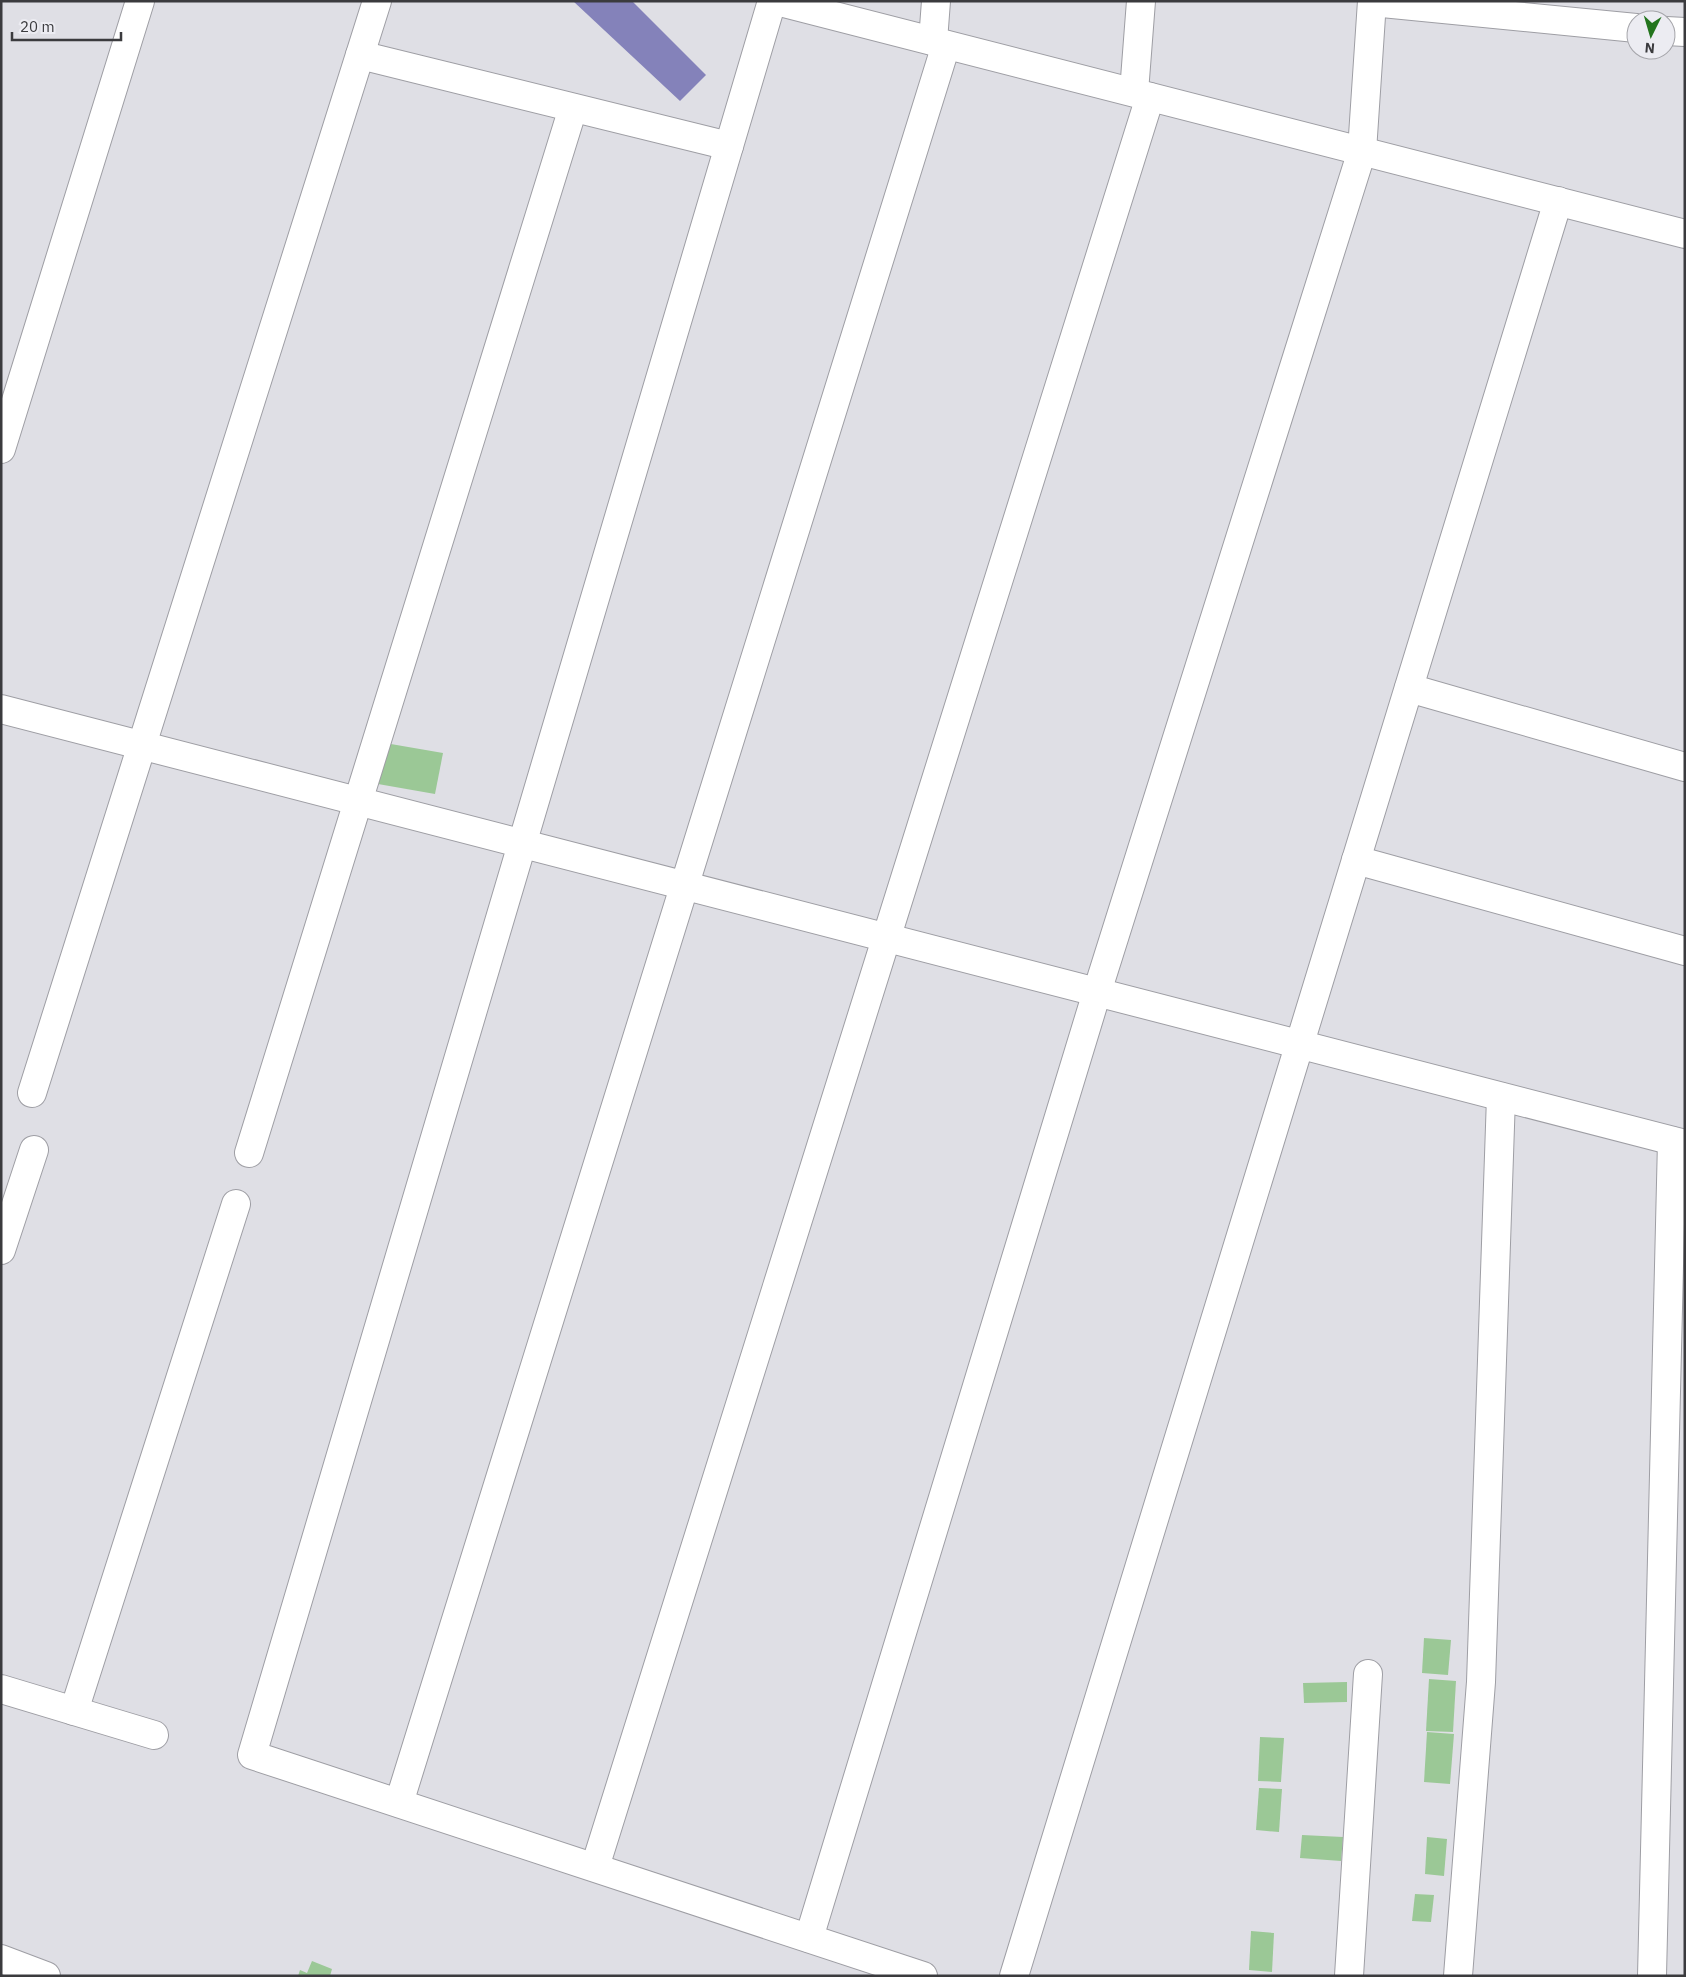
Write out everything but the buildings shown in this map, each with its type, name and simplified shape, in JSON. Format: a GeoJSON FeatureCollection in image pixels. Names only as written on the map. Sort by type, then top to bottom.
{"type":"FeatureCollection","features":[{"type":"Feature","properties":{"kind":"street"},"geometry":{"type":"LineString","coordinates":[[1,448],[140,1]]}},
{"type":"Feature","properties":{"kind":"street"},"geometry":{"type":"LineString","coordinates":[[32,1094],[377,1]]}},
{"type":"Feature","properties":{"kind":"street"},"geometry":{"type":"LineString","coordinates":[[923,1976],[252,1755],[729,146],[774,1],[1685,234]]}},
{"type":"Feature","properties":{"kind":"street"},"geometry":{"type":"LineString","coordinates":[[400,1803],[685,885],[940,43],[936,1]]}},
{"type":"Feature","properties":{"kind":"street"},"geometry":{"type":"LineString","coordinates":[[595,1867],[886,937],[1142,94],[1141,1]]}},
{"type":"Feature","properties":{"kind":"street"},"geometry":{"type":"LineString","coordinates":[[810,1938],[1097,992],[1362,151],[1372,2],[1626,27]]}},
{"type":"Feature","properties":{"kind":"street"},"geometry":{"type":"LineString","coordinates":[[360,55],[729,146]]}},
{"type":"Feature","properties":{"kind":"street"},"geometry":{"type":"LineString","coordinates":[[249,1154],[573,108]]}},
{"type":"Feature","properties":{"kind":"street"},"geometry":{"type":"LineString","coordinates":[[1014,1976],[1558,201]]}},
{"type":"Feature","properties":{"kind":"street"},"geometry":{"type":"LineString","coordinates":[[1409,688],[1685,767]]}},
{"type":"Feature","properties":{"kind":"street"},"geometry":{"type":"LineString","coordinates":[[1,709],[1678,1143],[1652,1976]]}},
{"type":"Feature","properties":{"kind":"street"},"geometry":{"type":"LineString","coordinates":[[1356,860],[1685,951]]}},
{"type":"Feature","properties":{"kind":"street"},"geometry":{"type":"LineString","coordinates":[[1458,1976],[1481,1682],[1501,1097]]}},
{"type":"Feature","properties":{"kind":"street"},"geometry":{"type":"LineString","coordinates":[[3,1242],[34,1150]]}},
{"type":"Feature","properties":{"kind":"street"},"geometry":{"type":"LineString","coordinates":[[74,1711],[236,1204]]}},
{"type":"Feature","properties":{"kind":"street"},"geometry":{"type":"LineString","coordinates":[[1350,1976],[1368,1674]]}},
{"type":"Feature","properties":{"kind":"street"},"geometry":{"type":"LineString","coordinates":[[1,1689],[154,1735]]}},
{"type":"Feature","properties":{"kind":"street"},"geometry":{"type":"LineString","coordinates":[[1,1959],[46,1976]]}},
{"type":"Feature","properties":{"kind":"shaded area"},"geometry":{"type":"Polygon","coordinates":[[[573,1],[632,1],[706,75],[680,101],[573,1]]]}}]}
